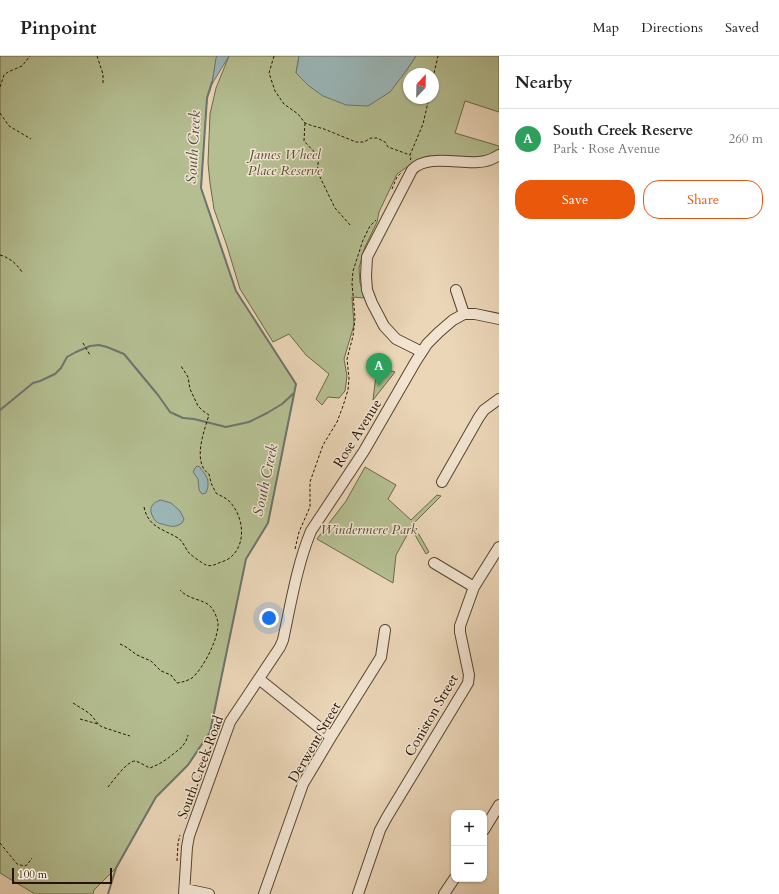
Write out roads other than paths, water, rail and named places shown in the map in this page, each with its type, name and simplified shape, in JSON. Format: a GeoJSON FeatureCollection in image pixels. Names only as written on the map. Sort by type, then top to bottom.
{"type":"FeatureCollection","features":[{"type":"Feature","properties":{"kind":"street"},"geometry":{"type":"LineString","coordinates":[[422,352],[396,339],[384,326],[367,290],[367,257],[414,167],[433,161],[462,163],[480,162],[499,155]]}},
{"type":"Feature","properties":{"kind":"street"},"geometry":{"type":"LineString","coordinates":[[456,290],[464,314],[475,314],[499,319]]}},
{"type":"Feature","properties":{"kind":"street","name":"Rose Avenue"},"geometry":{"type":"LineString","coordinates":[[341,485],[364,451],[427,344],[453,320],[464,314]]}},
{"type":"Feature","properties":{"kind":"street"},"geometry":{"type":"LineString","coordinates":[[442,482],[484,410],[499,399]]}},
{"type":"Feature","properties":{"kind":"street","name":"South Creek Road"},"geometry":{"type":"LineString","coordinates":[[184,892],[189,836],[227,728],[234,715],[280,647],[283,640],[306,542],[311,531],[341,485]]}},
{"type":"Feature","properties":{"kind":"street","name":"Coniston Street"},"geometry":{"type":"LineString","coordinates":[[358,894],[380,830],[387,816],[468,683],[469,675],[460,626],[474,587],[499,547]]}},
{"type":"Feature","properties":{"kind":"street"},"geometry":{"type":"LineString","coordinates":[[434,563],[474,587]]}},
{"type":"Feature","properties":{"kind":"street","name":"Derwent Street"},"geometry":{"type":"LineString","coordinates":[[264,894],[304,784],[331,737],[381,657],[385,630]]}},
{"type":"Feature","properties":{"kind":"street"},"geometry":{"type":"LineString","coordinates":[[259,679],[331,737]]}},
{"type":"Feature","properties":{"kind":"street"},"geometry":{"type":"LineString","coordinates":[[487,825],[499,806]]}},
{"type":"Feature","properties":{"kind":"street"},"geometry":{"type":"LineString","coordinates":[[448,893],[453,882]]}},
{"type":"Feature","properties":{"kind":"street"},"geometry":{"type":"LineString","coordinates":[[184,892],[209,894]]}},
{"type":"Feature","properties":{"kind":"water"},"geometry":{"type":"Polygon","coordinates":[[[217,56],[229,56],[212,84],[216,58],[217,56]]]}},
{"type":"Feature","properties":{"kind":"water"},"geometry":{"type":"Polygon","coordinates":[[[299,56],[416,56],[408,68],[403,68],[403,75],[390,92],[368,106],[346,105],[323,96],[309,86],[296,73],[299,56]]]}},
{"type":"Feature","properties":{"kind":"water"},"geometry":{"type":"Polygon","coordinates":[[[197,466],[200,467],[208,480],[208,488],[206,493],[202,494],[199,490],[198,479],[193,472],[197,466]]]}},
{"type":"Feature","properties":{"kind":"water"},"geometry":{"type":"Polygon","coordinates":[[[161,500],[171,503],[180,511],[184,519],[182,523],[173,526],[160,524],[155,521],[151,509],[155,502],[161,500]]]}},
{"type":"Feature","properties":{"kind":"waterway","name":"South Creek"},"geometry":{"type":"LineString","coordinates":[[108,894],[116,868],[156,797],[188,765],[210,732],[246,559],[268,523],[296,384],[236,291],[201,188],[207,98],[212,82]]}},
{"type":"Feature","properties":{"kind":"waterway"},"geometry":{"type":"LineString","coordinates":[[0,410],[33,383],[55,374],[61,368],[67,357],[90,346],[99,345],[124,354],[170,412],[183,418],[194,419],[226,427],[249,422],[282,404],[294,393]]}},
{"type":"Feature","properties":{"kind":"place","name":"South Creek Reserve"},"geometry":{"type":"Point","coordinates":[379,386]}},
{"type":"Feature","properties":{"kind":"park label","name":"James Wheel Place Reserve"},"geometry":{"type":"Point","coordinates":[285,162]}},
{"type":"Feature","properties":{"kind":"park label","name":"Windermere Park"},"geometry":{"type":"Point","coordinates":[369,529]}}]}
